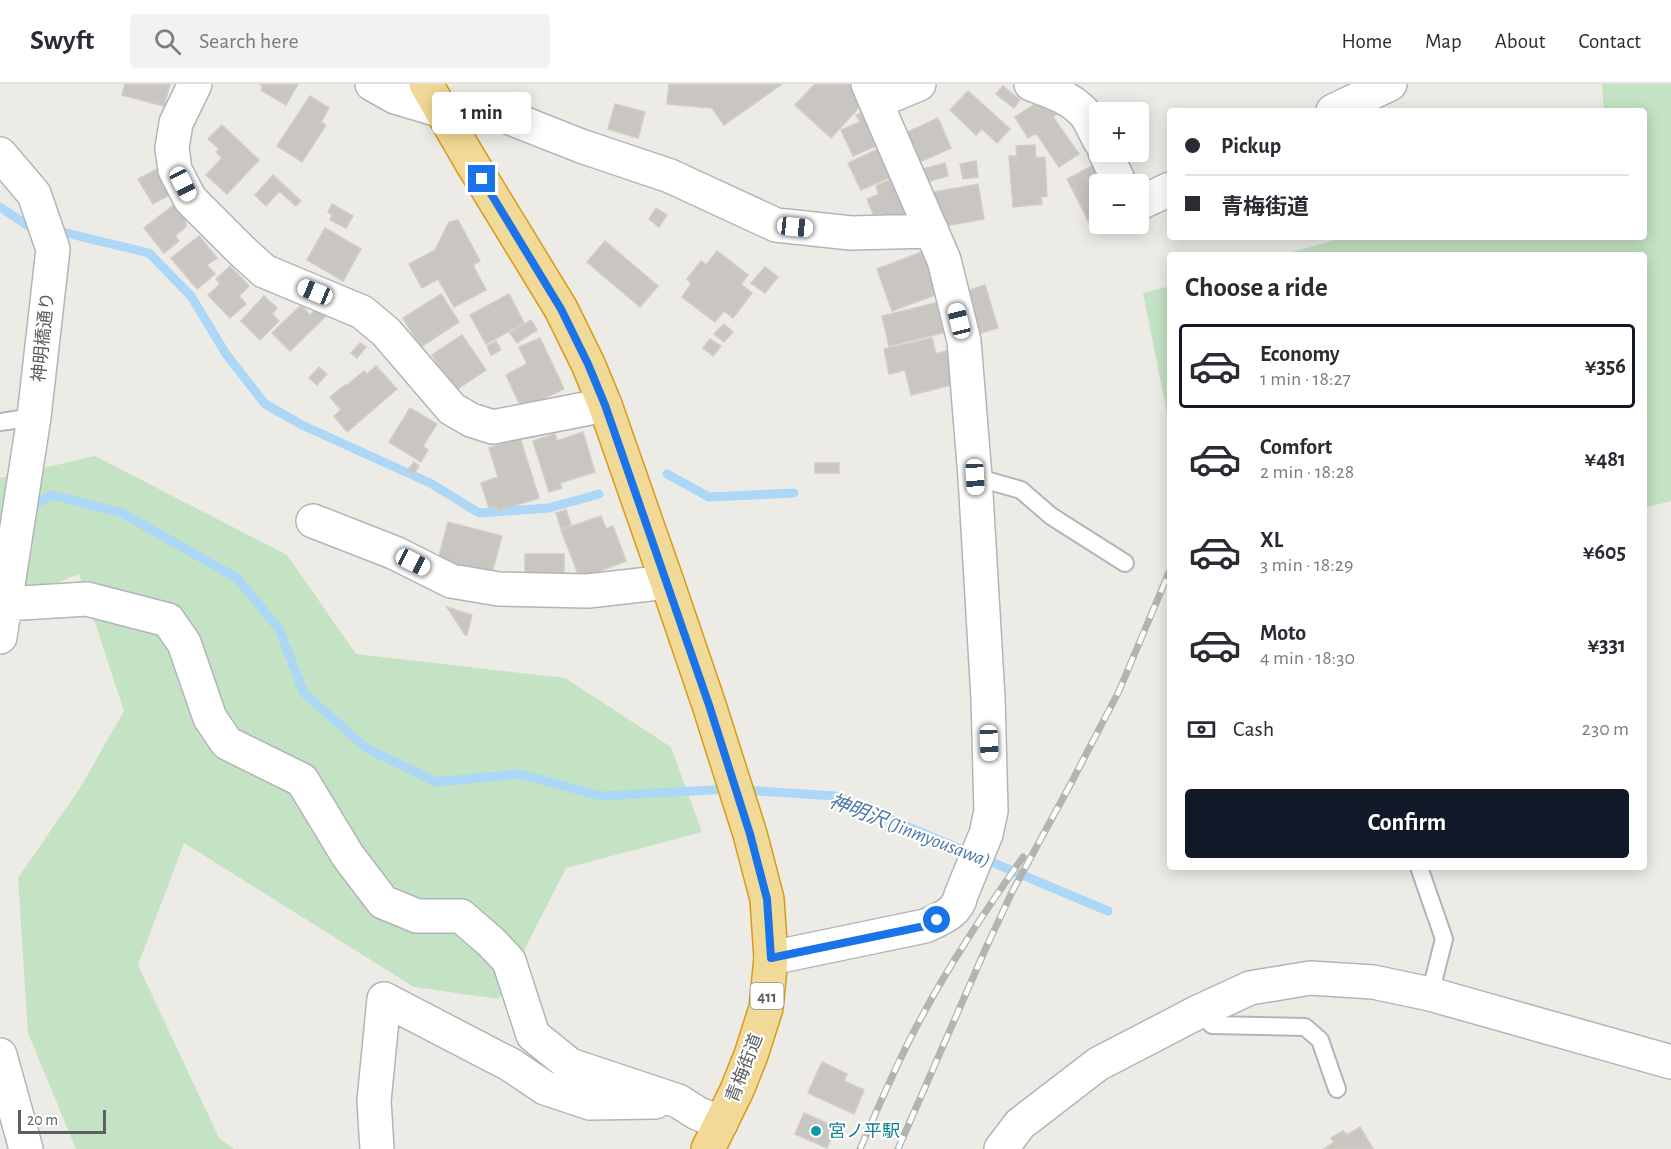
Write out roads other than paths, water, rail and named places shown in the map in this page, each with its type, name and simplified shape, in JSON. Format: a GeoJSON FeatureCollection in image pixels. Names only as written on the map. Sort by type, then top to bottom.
{"type":"FeatureCollection","features":[{"type":"Feature","properties":{"kind":"highway","name":"青梅街道"},"geometry":{"type":"LineString","coordinates":[[434,97],[561,309],[588,364],[605,405],[667,582],[750,834],[767,899],[771,958],[766,1008],[737,1090],[714,1136]]}},
{"type":"Feature","properties":{"kind":"street"},"geometry":{"type":"LineString","coordinates":[[195,84],[176,123],[172,148],[175,170],[190,199],[264,271],[362,312],[386,332],[452,409],[471,420],[494,426],[605,405]]}},
{"type":"Feature","properties":{"kind":"street"},"geometry":{"type":"LineString","coordinates":[[372,84],[396,96],[434,97],[495,112],[581,146],[670,176],[776,225],[851,233],[932,231]]}},
{"type":"Feature","properties":{"kind":"street"},"geometry":{"type":"LineString","coordinates":[[771,958],[925,926],[948,915],[959,903],[986,834],[991,811],[988,698],[975,477],[964,341],[944,260],[872,93],[919,84]]}},
{"type":"Feature","properties":{"kind":"street"},"geometry":{"type":"LineString","coordinates":[[1031,84],[1076,104],[1089,121]]}},
{"type":"Feature","properties":{"kind":"street"},"geometry":{"type":"LineString","coordinates":[[1339,108],[1390,84]]}},
{"type":"Feature","properties":{"kind":"street","name":"神明橋通り"},"geometry":{"type":"LineString","coordinates":[[0,154],[34,194],[53,249],[34,417],[3,606]]}},
{"type":"Feature","properties":{"kind":"street"},"geometry":{"type":"LineString","coordinates":[[1149,199],[1167,190]]}},
{"type":"Feature","properties":{"kind":"street"},"geometry":{"type":"LineString","coordinates":[[313,521],[395,553],[451,581],[499,590],[588,591],[667,582]]}},
{"type":"Feature","properties":{"kind":"street"},"geometry":{"type":"LineString","coordinates":[[0,637],[3,606],[87,598],[168,620],[184,643],[210,718],[227,743],[302,780],[348,856],[383,902],[417,916],[461,916],[492,942],[509,961],[533,1035],[570,1065],[678,1101],[697,1113],[714,1136]]}},
{"type":"Feature","properties":{"kind":"street"},"geometry":{"type":"LineString","coordinates":[[1001,1149],[1020,1125],[1098,1064],[1250,988],[1310,978],[1373,982],[1431,994],[1671,1062]]}},
{"type":"Feature","properties":{"kind":"street"},"geometry":{"type":"LineString","coordinates":[[377,1149],[374,1101],[384,999],[511,1065],[545,1088],[590,1103],[678,1101]]}},
{"type":"Feature","properties":{"kind":"street"},"geometry":{"type":"LineString","coordinates":[[0,1055],[26,1149]]}},
{"type":"Feature","properties":{"kind":"lane"},"geometry":{"type":"LineString","coordinates":[[0,422],[34,417]]}},
{"type":"Feature","properties":{"kind":"lane"},"geometry":{"type":"LineString","coordinates":[[975,477],[1021,490],[1051,516],[1125,563]]}},
{"type":"Feature","properties":{"kind":"lane"},"geometry":{"type":"LineString","coordinates":[[1420,870],[1444,939],[1431,994]]}},
{"type":"Feature","properties":{"kind":"lane"},"geometry":{"type":"LineString","coordinates":[[1200,1011],[1212,1026],[1305,1027],[1320,1040],[1337,1089]]}},
{"type":"Feature","properties":{"kind":"waterway"},"geometry":{"type":"LineString","coordinates":[[0,207],[27,225],[37,227]]}},
{"type":"Feature","properties":{"kind":"waterway"},"geometry":{"type":"LineString","coordinates":[[54,230],[149,253],[191,296],[226,354],[265,404],[302,425],[432,484],[479,513],[549,508],[599,494]]}},
{"type":"Feature","properties":{"kind":"waterway"},"geometry":{"type":"LineString","coordinates":[[667,474],[709,497],[794,493]]}},
{"type":"Feature","properties":{"kind":"waterway","name":"神明沢 (Jinmyousawa)"},"geometry":{"type":"LineString","coordinates":[[27,508],[52,495],[122,513],[237,578],[279,629],[304,693],[366,748],[436,782],[519,774],[601,796],[730,789]]}},
{"type":"Feature","properties":{"kind":"waterway","name":"神明沢 (Jinmyousawa)"},"geometry":{"type":"LineString","coordinates":[[744,790],[835,796],[1108,911]]}},
{"type":"Feature","properties":{"kind":"railway"},"geometry":{"type":"LineString","coordinates":[[898,1149],[1012,892],[1119,691],[1167,577]]}},
{"type":"Feature","properties":{"kind":"railway"},"geometry":{"type":"LineString","coordinates":[[860,1149],[896,1068],[932,999],[969,937],[1023,857]]}},
{"type":"Feature","properties":{"kind":"place","name":"宮ノ平駅"},"geometry":{"type":"Point","coordinates":[816,1131]}}]}
